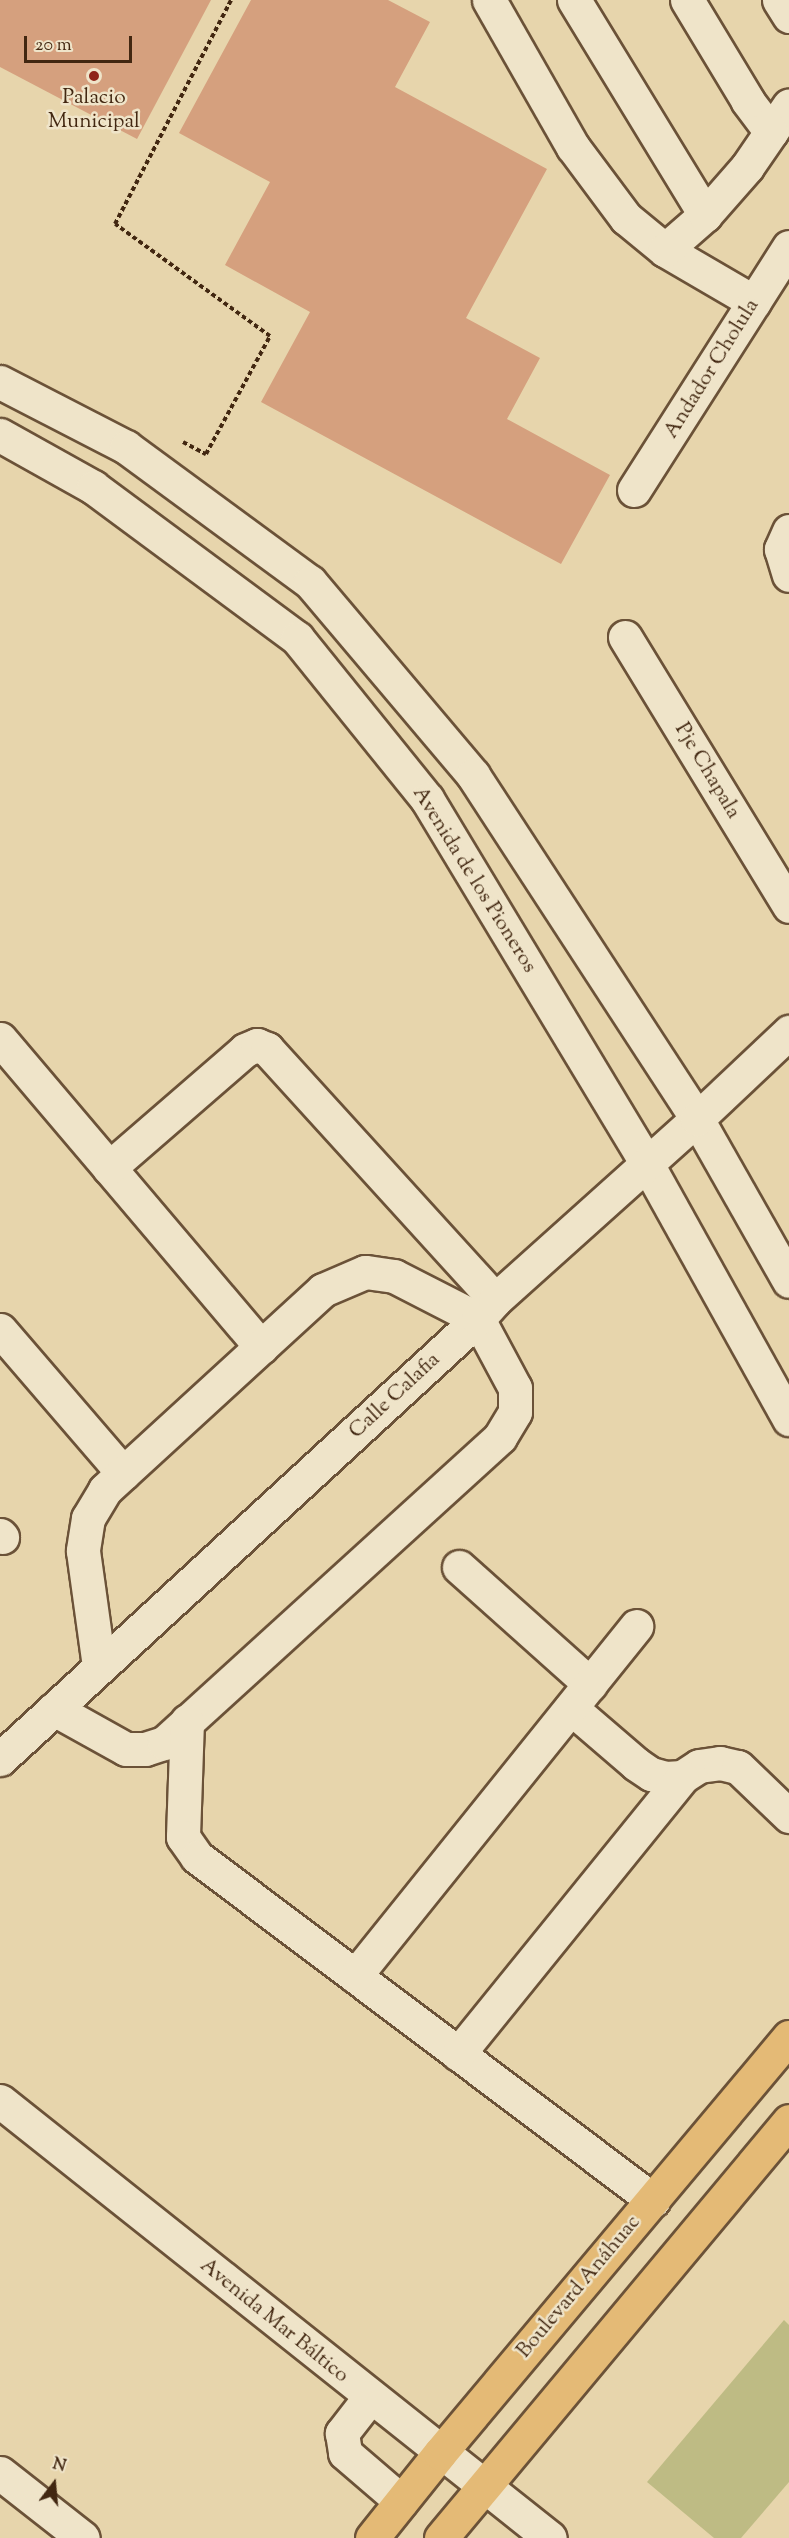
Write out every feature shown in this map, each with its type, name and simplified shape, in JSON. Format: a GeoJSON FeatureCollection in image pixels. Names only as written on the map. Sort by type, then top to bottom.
{"type":"FeatureCollection","features":[{"type":"Feature","properties":{"kind":"main road","name":"Boulevard Anáhuac"},"geometry":{"type":"LineString","coordinates":[[372,2538],[440,2453],[789,2037]]}},
{"type":"Feature","properties":{"kind":"main road"},"geometry":{"type":"LineString","coordinates":[[441,2538],[789,2121]]}},
{"type":"Feature","properties":{"kind":"street"},"geometry":{"type":"LineString","coordinates":[[489,0],[573,147],[626,218],[665,250],[754,303]]}},
{"type":"Feature","properties":{"kind":"street"},"geometry":{"type":"LineString","coordinates":[[574,0],[705,215]]}},
{"type":"Feature","properties":{"kind":"street"},"geometry":{"type":"LineString","coordinates":[[687,0],[748,101],[771,132]]}},
{"type":"Feature","properties":{"kind":"street"},"geometry":{"type":"LineString","coordinates":[[778,0],[789,16]]}},
{"type":"Feature","properties":{"kind":"street"},"geometry":{"type":"LineString","coordinates":[[665,250],[705,215],[747,166],[789,105]]}},
{"type":"Feature","properties":{"kind":"street","name":"Andador Cholula"},"geometry":{"type":"LineString","coordinates":[[634,490],[789,247]]}},
{"type":"Feature","properties":{"kind":"street"},"geometry":{"type":"LineString","coordinates":[[0,382],[126,447],[309,582],[473,775],[697,1119],[789,1281]]}},
{"type":"Feature","properties":{"kind":"street","name":"Avenida de los Pioneros"},"geometry":{"type":"LineString","coordinates":[[0,435],[93,487],[297,638],[427,799],[647,1164],[789,1419]]}},
{"type":"Feature","properties":{"kind":"street"},"geometry":{"type":"LineString","coordinates":[[789,531],[781,549],[789,575]]}},
{"type":"Feature","properties":{"kind":"street","name":"Pje Chapala"},"geometry":{"type":"LineString","coordinates":[[625,637],[789,906]]}},
{"type":"Feature","properties":{"kind":"street","name":"Calle Calafia"},"geometry":{"type":"LineString","coordinates":[[0,1759],[789,1032]]}},
{"type":"Feature","properties":{"kind":"street"},"geometry":{"type":"LineString","coordinates":[[0,1039],[261,1347]]}},
{"type":"Feature","properties":{"kind":"street"},"geometry":{"type":"LineString","coordinates":[[54,1709],[126,1749],[145,1749],[164,1743],[500,1437],[515,1412],[515,1388],[487,1309],[267,1049],[256,1045],[245,1050],[109,1168]]}},
{"type":"Feature","properties":{"kind":"street"},"geometry":{"type":"LineString","coordinates":[[99,1667],[83,1551],[88,1518],[105,1490],[123,1473],[323,1290],[365,1272],[394,1276],[487,1309]]}},
{"type":"Feature","properties":{"kind":"street"},"geometry":{"type":"LineString","coordinates":[[0,1330],[123,1473]]}},
{"type":"Feature","properties":{"kind":"street"},"geometry":{"type":"LineString","coordinates":[[459,1566],[581,1696],[636,1764],[651,1773],[666,1778],[682,1777]]}},
{"type":"Feature","properties":{"kind":"street"},"geometry":{"type":"LineString","coordinates":[[355,1976],[636,1626]]}},
{"type":"Feature","properties":{"kind":"street"},"geometry":{"type":"LineString","coordinates":[[187,1721],[183,1837],[197,1857],[652,2199]]}},
{"type":"Feature","properties":{"kind":"street"},"geometry":{"type":"LineString","coordinates":[[458,2054],[682,1777],[699,1766],[720,1762],[738,1767],[789,1816]]}},
{"type":"Feature","properties":{"kind":"street","name":"Avenida Mar Báltico"},"geometry":{"type":"LineString","coordinates":[[0,2102],[550,2538]]}},
{"type":"Feature","properties":{"kind":"street"},"geometry":{"type":"LineString","coordinates":[[370,2397],[342,2433],[345,2453],[401,2501]]}},
{"type":"Feature","properties":{"kind":"street"},"geometry":{"type":"LineString","coordinates":[[0,2473],[83,2538]]}},
{"type":"Feature","properties":{"kind":"path"},"geometry":{"type":"LineString","coordinates":[[175,438],[206,454],[270,336],[115,224],[231,0]]}},
{"type":"Feature","properties":{"kind":"shaded area"},"geometry":{"type":"Polygon","coordinates":[[[784,2320],[789,2325],[789,2482],[741,2538],[714,2538],[647,2482],[784,2320]]]}},
{"type":"Feature","properties":{"kind":"building","name":"Palacio Municipal"},"geometry":{"type":"Polygon","coordinates":[[[0,0],[211,0],[137,139],[0,67],[0,0]]]}},
{"type":"Feature","properties":{"kind":"building"},"geometry":{"type":"Polygon","coordinates":[[[251,0],[388,0],[430,22],[395,87],[547,169],[466,318],[540,358],[507,419],[610,475],[561,564],[261,402],[310,312],[225,265],[270,182],[179,133],[251,0]]]}},
{"type":"Feature","properties":{"kind":"place","name":"Palacio Municipal"},"geometry":{"type":"Point","coordinates":[94,76]}}]}
